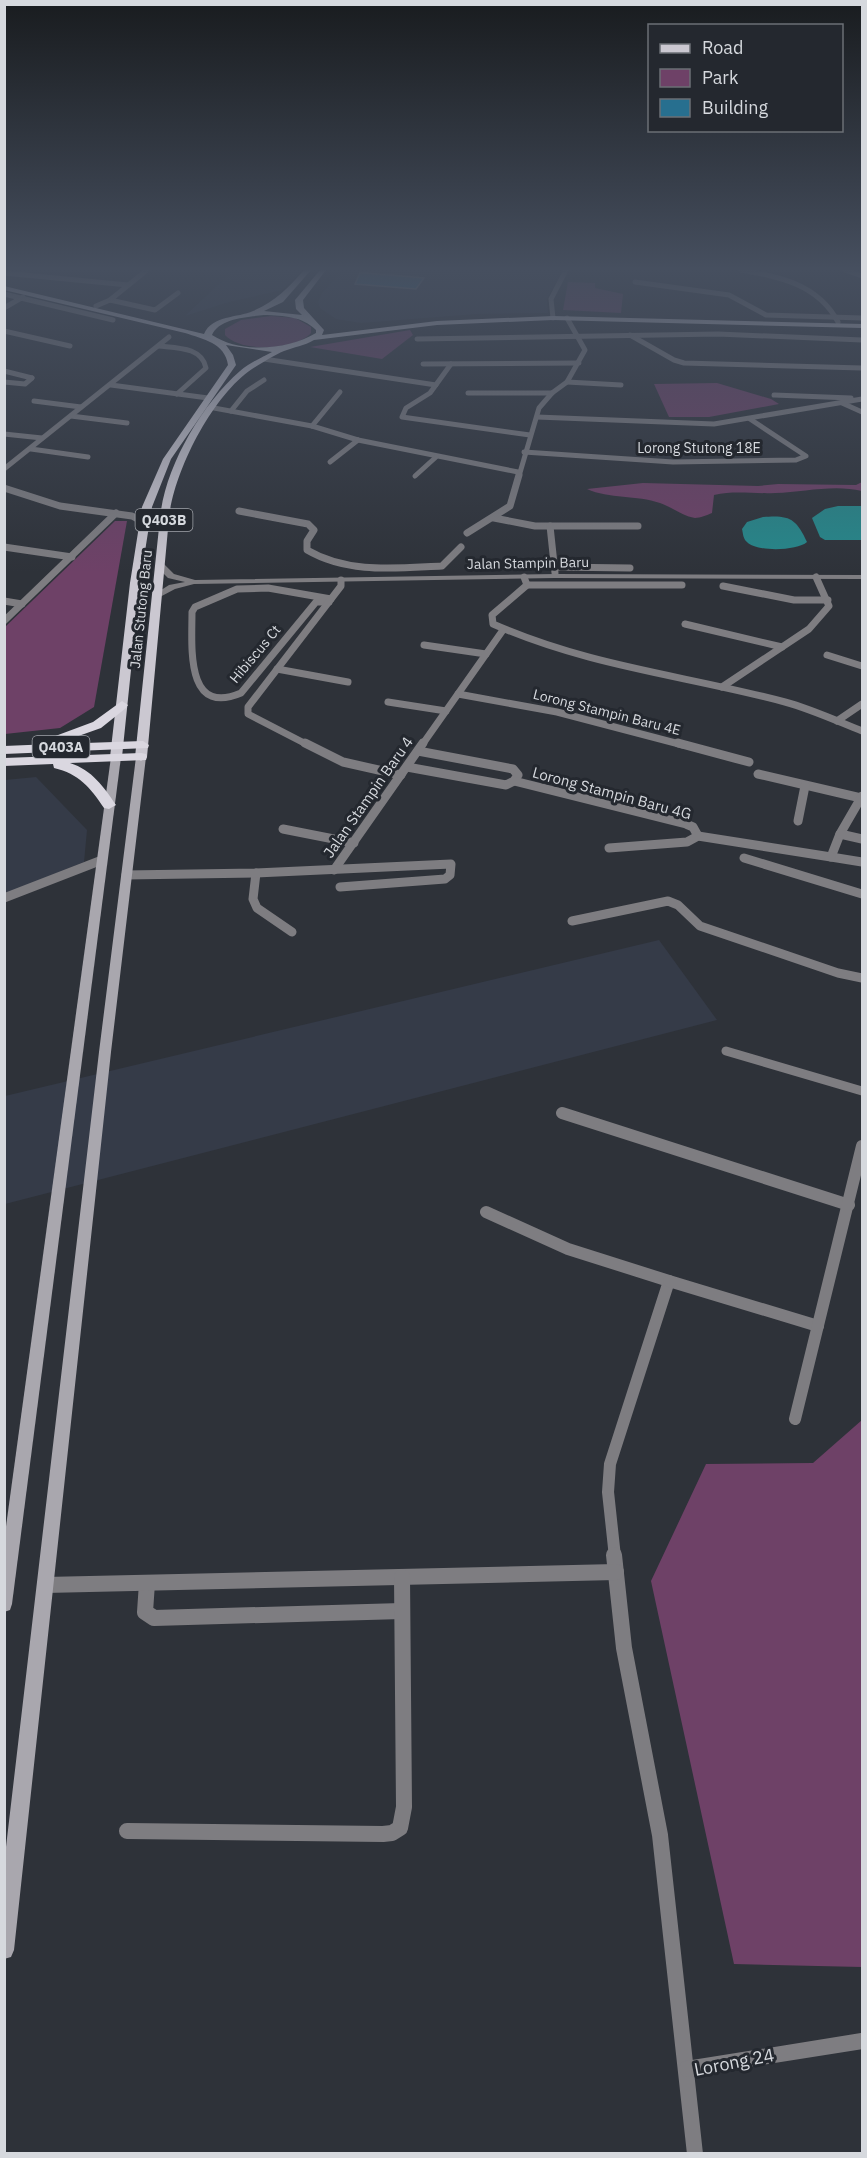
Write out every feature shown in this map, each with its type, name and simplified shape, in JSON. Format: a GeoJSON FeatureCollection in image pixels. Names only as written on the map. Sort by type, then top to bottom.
{"type":"FeatureCollection","features":[{"type":"Feature","properties":{"kind":"highway"},"geometry":{"type":"LineString","coordinates":[[4,762],[84,732],[98,725],[122,705]]}},
{"type":"Feature","properties":{"kind":"highway","name":"Q403A"},"geometry":{"type":"LineString","coordinates":[[4,750],[25,754]]}},
{"type":"Feature","properties":{"kind":"highway"},"geometry":{"type":"LineString","coordinates":[[25,754],[142,751]]}},
{"type":"Feature","properties":{"kind":"highway"},"geometry":{"type":"LineString","coordinates":[[25,754],[80,770],[92,780],[110,805]]}},
{"type":"Feature","properties":{"kind":"main road","name":"Jalan Stutong Baru"},"geometry":{"type":"LineString","coordinates":[[116,751],[135,583],[147,507],[167,459],[228,371]]}},
{"type":"Feature","properties":{"kind":"main road","name":"Jalan Stutong Baru"},"geometry":{"type":"LineString","coordinates":[[142,751],[164,517],[169,488],[181,459],[214,408],[240,375],[246,371]]}},
{"type":"Feature","properties":{"kind":"main road"},"geometry":{"type":"LineString","coordinates":[[4,1604],[116,751]]}},
{"type":"Feature","properties":{"kind":"main road"},"geometry":{"type":"LineString","coordinates":[[4,1950],[105,1052],[142,751]]}},
{"type":"Feature","properties":{"kind":"street"},"geometry":{"type":"LineString","coordinates":[[4,371],[33,378],[25,384],[4,382]]}},
{"type":"Feature","properties":{"kind":"street"},"geometry":{"type":"LineString","coordinates":[[4,469],[129,371]]}},
{"type":"Feature","properties":{"kind":"street"},"geometry":{"type":"LineString","coordinates":[[177,394],[203,371]]}},
{"type":"Feature","properties":{"kind":"street"},"geometry":{"type":"LineString","coordinates":[[345,371],[436,384]]}},
{"type":"Feature","properties":{"kind":"street"},"geometry":{"type":"LineString","coordinates":[[446,371],[426,398],[406,408],[402,417],[530,435]]}},
{"type":"Feature","properties":{"kind":"street"},"geometry":{"type":"LineString","coordinates":[[467,533],[510,506],[518,472],[539,408],[552,393],[567,382],[574,371]]}},
{"type":"Feature","properties":{"kind":"street"},"geometry":{"type":"LineString","coordinates":[[231,411],[247,391],[264,381]]}},
{"type":"Feature","properties":{"kind":"street"},"geometry":{"type":"LineString","coordinates":[[567,382],[621,385]]}},
{"type":"Feature","properties":{"kind":"street"},"geometry":{"type":"LineString","coordinates":[[111,386],[208,398]]}},
{"type":"Feature","properties":{"kind":"street"},"geometry":{"type":"LineString","coordinates":[[312,426],[340,392]]}},
{"type":"Feature","properties":{"kind":"street"},"geometry":{"type":"LineString","coordinates":[[468,393],[552,393]]}},
{"type":"Feature","properties":{"kind":"street"},"geometry":{"type":"LineString","coordinates":[[774,395],[842,396],[855,400]]}},
{"type":"Feature","properties":{"kind":"street"},"geometry":{"type":"LineString","coordinates":[[786,395],[801,409]]}},
{"type":"Feature","properties":{"kind":"street"},"geometry":{"type":"LineString","coordinates":[[537,417],[585,416],[644,423],[714,424],[862,399]]}},
{"type":"Feature","properties":{"kind":"street"},"geometry":{"type":"LineString","coordinates":[[34,400],[81,407]]}},
{"type":"Feature","properties":{"kind":"street"},"geometry":{"type":"LineString","coordinates":[[842,403],[862,412]]}},
{"type":"Feature","properties":{"kind":"street"},"geometry":{"type":"LineString","coordinates":[[214,408],[312,426],[358,440],[518,472]]}},
{"type":"Feature","properties":{"kind":"street"},"geometry":{"type":"LineString","coordinates":[[573,412],[585,416]]}},
{"type":"Feature","properties":{"kind":"street"},"geometry":{"type":"LineString","coordinates":[[71,416],[127,423]]}},
{"type":"Feature","properties":{"kind":"street","name":"Lorong Stutong 18E"},"geometry":{"type":"LineString","coordinates":[[524,452],[673,462],[805,458],[804,454],[750,419]]}},
{"type":"Feature","properties":{"kind":"street"},"geometry":{"type":"LineString","coordinates":[[4,434],[42,438]]}},
{"type":"Feature","properties":{"kind":"street"},"geometry":{"type":"LineString","coordinates":[[330,462],[358,440]]}},
{"type":"Feature","properties":{"kind":"street"},"geometry":{"type":"LineString","coordinates":[[31,449],[88,457]]}},
{"type":"Feature","properties":{"kind":"street"},"geometry":{"type":"LineString","coordinates":[[415,476],[436,457]]}},
{"type":"Feature","properties":{"kind":"street"},"geometry":{"type":"LineString","coordinates":[[4,488],[60,506],[117,513],[132,516],[145,523]]}},
{"type":"Feature","properties":{"kind":"street"},"geometry":{"type":"LineString","coordinates":[[4,621],[117,513],[147,507]]}},
{"type":"Feature","properties":{"kind":"street"},"geometry":{"type":"LineString","coordinates":[[239,511],[308,524],[314,530],[307,541],[307,550],[337,562],[383,567],[441,566]]}},
{"type":"Feature","properties":{"kind":"street"},"geometry":{"type":"LineString","coordinates":[[494,518],[523,525],[638,526]]}},
{"type":"Feature","properties":{"kind":"street"},"geometry":{"type":"LineString","coordinates":[[550,526],[555,572],[630,568]]}},
{"type":"Feature","properties":{"kind":"street"},"geometry":{"type":"LineString","coordinates":[[4,547],[72,557]]}},
{"type":"Feature","properties":{"kind":"street"},"geometry":{"type":"LineString","coordinates":[[440,578],[441,566],[461,547]]}},
{"type":"Feature","properties":{"kind":"street","name":"Jalan Stampin Baru"},"geometry":{"type":"LineString","coordinates":[[161,566],[171,576],[195,582]]}},
{"type":"Feature","properties":{"kind":"street","name":"Jalan Stampin Baru"},"geometry":{"type":"LineString","coordinates":[[158,596],[172,587],[195,582],[440,578],[525,581],[555,572],[862,577]]}},
{"type":"Feature","properties":{"kind":"street"},"geometry":{"type":"LineString","coordinates":[[722,687],[782,647],[819,619],[828,609],[828,600],[816,577]]}},
{"type":"Feature","properties":{"kind":"street"},"geometry":{"type":"LineString","coordinates":[[341,580],[341,586],[277,669],[348,682]]}},
{"type":"Feature","properties":{"kind":"street"},"geometry":{"type":"LineString","coordinates":[[682,585],[525,581],[492,615],[491,622],[503,630],[554,650],[788,703],[862,731]]}},
{"type":"Feature","properties":{"kind":"street"},"geometry":{"type":"LineString","coordinates":[[723,586],[794,600],[828,600]]}},
{"type":"Feature","properties":{"kind":"street","name":"Hibiscus Ct"},"geometry":{"type":"LineString","coordinates":[[268,588],[330,601],[316,602],[241,693],[222,699],[207,694],[201,689],[192,659],[192,612],[195,607],[237,589],[268,588]]}},
{"type":"Feature","properties":{"kind":"street"},"geometry":{"type":"LineString","coordinates":[[4,601],[22,604]]}},
{"type":"Feature","properties":{"kind":"street"},"geometry":{"type":"LineString","coordinates":[[685,624],[782,647]]}},
{"type":"Feature","properties":{"kind":"street","name":"Jalan Stampin Baru 4"},"geometry":{"type":"LineString","coordinates":[[126,875],[334,870],[503,630]]}},
{"type":"Feature","properties":{"kind":"street"},"geometry":{"type":"LineString","coordinates":[[424,645],[486,654]]}},
{"type":"Feature","properties":{"kind":"street"},"geometry":{"type":"LineString","coordinates":[[826,655],[862,666]]}},
{"type":"Feature","properties":{"kind":"street","name":"Lorong Stampin Baru 4G"},"geometry":{"type":"LineString","coordinates":[[277,669],[248,707],[248,714],[259,722],[343,762],[506,785],[514,781],[518,775],[513,769],[418,751]]}},
{"type":"Feature","properties":{"kind":"street","name":"Lorong Stampin Baru 4E"},"geometry":{"type":"LineString","coordinates":[[458,694],[557,712],[749,762]]}},
{"type":"Feature","properties":{"kind":"street"},"geometry":{"type":"LineString","coordinates":[[388,702],[446,711]]}},
{"type":"Feature","properties":{"kind":"street"},"geometry":{"type":"LineString","coordinates":[[837,721],[862,704]]}},
{"type":"Feature","properties":{"kind":"street"},"geometry":{"type":"LineString","coordinates":[[758,774],[862,797],[840,834],[831,857]]}},
{"type":"Feature","properties":{"kind":"street","name":"Lorong Stampin Baru 4G"},"geometry":{"type":"LineString","coordinates":[[514,781],[687,824],[693,827],[698,836]]}},
{"type":"Feature","properties":{"kind":"street"},"geometry":{"type":"LineString","coordinates":[[798,821],[805,786]]}},
{"type":"Feature","properties":{"kind":"street"},"geometry":{"type":"LineString","coordinates":[[283,829],[354,843]]}},
{"type":"Feature","properties":{"kind":"street"},"geometry":{"type":"LineString","coordinates":[[840,834],[862,839]]}},
{"type":"Feature","properties":{"kind":"street"},"geometry":{"type":"LineString","coordinates":[[609,848],[687,842],[698,836],[862,862]]}},
{"type":"Feature","properties":{"kind":"street"},"geometry":{"type":"LineString","coordinates":[[744,858],[862,894]]}},
{"type":"Feature","properties":{"kind":"street"},"geometry":{"type":"LineString","coordinates":[[4,898],[102,860]]}},
{"type":"Feature","properties":{"kind":"street"},"geometry":{"type":"LineString","coordinates":[[334,870],[451,864],[450,875],[445,879],[340,887]]}},
{"type":"Feature","properties":{"kind":"street"},"geometry":{"type":"LineString","coordinates":[[256,873],[253,899],[257,908],[292,932]]}},
{"type":"Feature","properties":{"kind":"street"},"geometry":{"type":"LineString","coordinates":[[572,921],[674,901],[690,920],[700,926],[838,973],[862,978]]}},
{"type":"Feature","properties":{"kind":"street"},"geometry":{"type":"LineString","coordinates":[[726,1051],[862,1091]]}},
{"type":"Feature","properties":{"kind":"street"},"geometry":{"type":"LineString","coordinates":[[562,1113],[849,1205]]}},
{"type":"Feature","properties":{"kind":"street"},"geometry":{"type":"LineString","coordinates":[[795,1419],[862,1146]]}},
{"type":"Feature","properties":{"kind":"street"},"geometry":{"type":"LineString","coordinates":[[486,1212],[568,1249],[818,1326]]}},
{"type":"Feature","properties":{"kind":"street"},"geometry":{"type":"LineString","coordinates":[[669,1281],[610,1464],[608,1492],[624,1648],[660,1835],[687,2069]]}},
{"type":"Feature","properties":{"kind":"street"},"geometry":{"type":"LineString","coordinates":[[45,1585],[616,1572]]}},
{"type":"Feature","properties":{"kind":"street"},"geometry":{"type":"LineString","coordinates":[[127,1831],[383,1834],[392,1833],[400,1828],[404,1807],[402,1577]]}},
{"type":"Feature","properties":{"kind":"street"},"geometry":{"type":"LineString","coordinates":[[147,1583],[145,1612],[154,1618],[402,1611]]}},
{"type":"Feature","properties":{"kind":"street","name":"Lorong 24"},"geometry":{"type":"LineString","coordinates":[[695,2154],[687,2069],[862,2041]]}},
{"type":"Feature","properties":{"kind":"shaded area"},"geometry":{"type":"Polygon","coordinates":[[[36,777],[87,830],[84,862],[5,894],[5,780],[36,777]]]}},
{"type":"Feature","properties":{"kind":"shaded area"},"geometry":{"type":"Polygon","coordinates":[[[659,940],[717,1020],[5,1204],[5,1096],[659,940]]]}},
{"type":"Feature","properties":{"kind":"green space"},"geometry":{"type":"Polygon","coordinates":[[[717,383],[771,399],[779,404],[709,417],[669,417],[654,384],[717,383]]]}},
{"type":"Feature","properties":{"kind":"green space"},"geometry":{"type":"Polygon","coordinates":[[[862,482],[862,491],[830,488],[714,495],[712,513],[695,518],[651,501],[587,489],[643,483],[758,486],[856,485],[862,482]]]}},
{"type":"Feature","properties":{"kind":"green space"},"geometry":{"type":"Polygon","coordinates":[[[115,521],[127,521],[94,707],[60,728],[5,734],[5,627],[115,521]]]}},
{"type":"Feature","properties":{"kind":"green space"},"geometry":{"type":"Polygon","coordinates":[[[862,1420],[862,1967],[734,1964],[651,1581],[706,1464],[813,1463],[862,1420]]]}},
{"type":"Feature","properties":{"kind":"water"},"geometry":{"type":"Polygon","coordinates":[[[838,506],[862,506],[862,540],[825,540],[820,537],[812,518],[825,509],[838,506]]]}},
{"type":"Feature","properties":{"kind":"water"},"geometry":{"type":"Polygon","coordinates":[[[763,517],[791,520],[807,542],[786,549],[767,549],[752,545],[745,539],[742,529],[747,522],[763,517]]]}}]}
